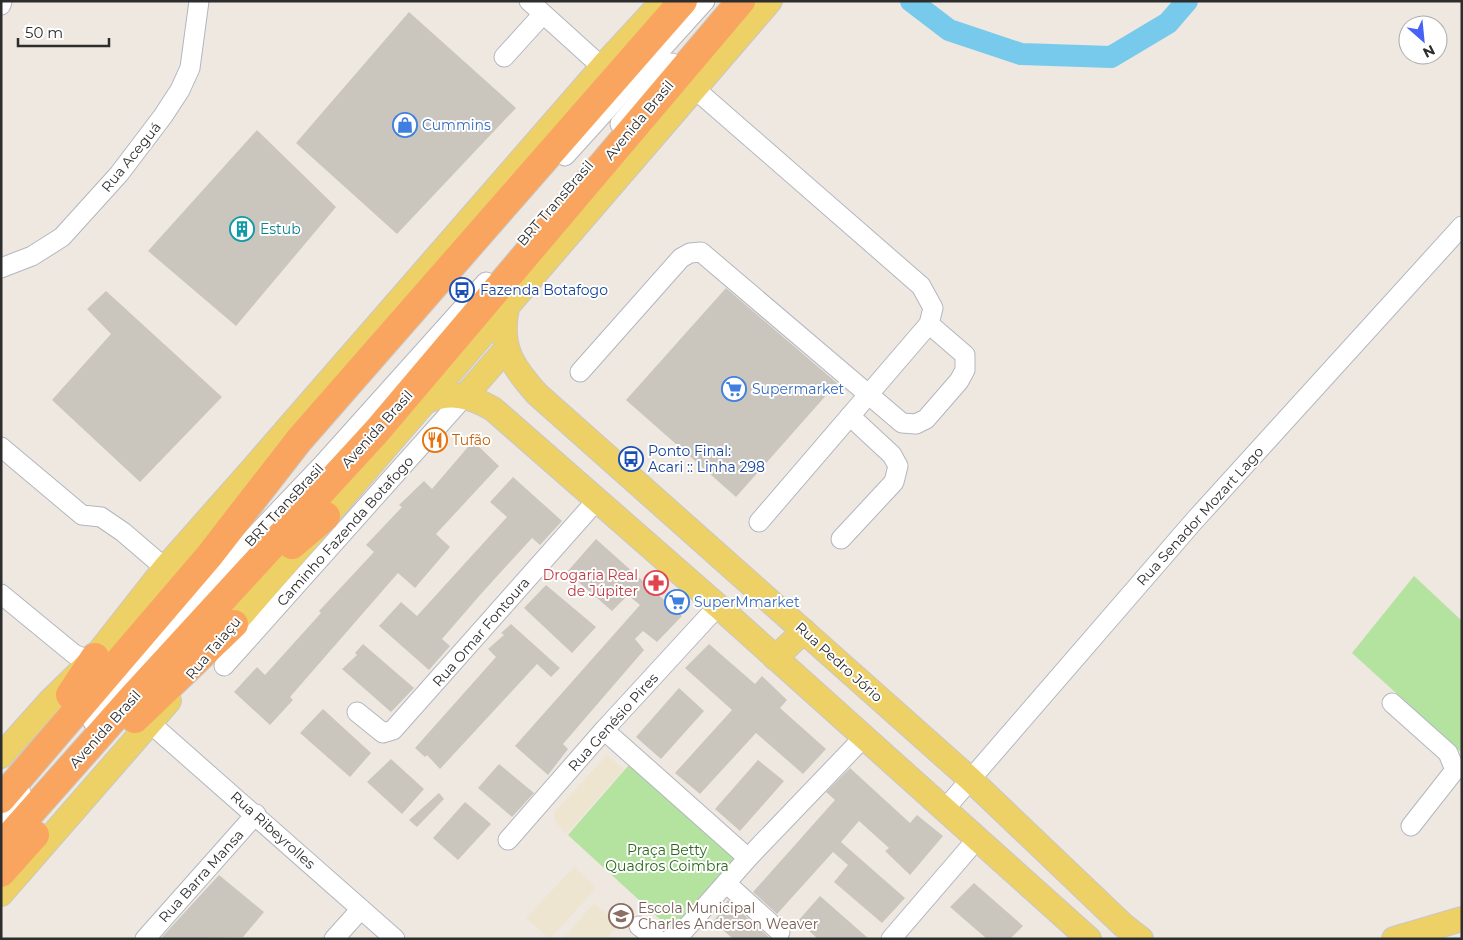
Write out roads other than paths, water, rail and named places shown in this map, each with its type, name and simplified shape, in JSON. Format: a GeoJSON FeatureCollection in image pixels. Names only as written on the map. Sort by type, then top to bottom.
{"type":"FeatureCollection","features":[{"type":"Feature","properties":{"kind":"highway"},"geometry":{"type":"LineString","coordinates":[[1,799],[108,658],[209,556],[299,440],[684,1]]}},
{"type":"Feature","properties":{"kind":"highway","name":"Avenida Brasil"},"geometry":{"type":"LineString","coordinates":[[1,846],[132,698],[377,431],[740,1]]}},
{"type":"Feature","properties":{"kind":"highway"},"geometry":{"type":"LineString","coordinates":[[1,777],[73,691],[141,628],[237,498],[255,466]]}},
{"type":"Feature","properties":{"kind":"highway"},"geometry":{"type":"LineString","coordinates":[[132,698],[254,581],[326,516]]}},
{"type":"Feature","properties":{"kind":"highway","name":"Avenida Brasil"},"geometry":{"type":"LineString","coordinates":[[1,873],[141,713],[234,624]]}},
{"type":"Feature","properties":{"kind":"main road"},"geometry":{"type":"LineString","coordinates":[[1,756],[51,700],[108,658],[165,568],[602,67],[663,1]]}},
{"type":"Feature","properties":{"kind":"main road","name":"Avenida Brasil"},"geometry":{"type":"LineString","coordinates":[[425,402],[770,1]]}},
{"type":"Feature","properties":{"kind":"main road","name":"Rua Pedro Jório"},"geometry":{"type":"LineString","coordinates":[[507,308],[504,334],[506,349],[519,372],[537,394],[970,779],[1126,934]]}},
{"type":"Feature","properties":{"kind":"main road"},"geometry":{"type":"LineString","coordinates":[[465,396],[506,349]]}},
{"type":"Feature","properties":{"kind":"main road"},"geometry":{"type":"LineString","coordinates":[[425,402],[450,395],[465,396],[493,410],[718,606],[1089,939]]}},
{"type":"Feature","properties":{"kind":"main road","name":"Rua Taiaçu"},"geometry":{"type":"LineString","coordinates":[[1,894],[425,402]]}},
{"type":"Feature","properties":{"kind":"main road"},"geometry":{"type":"LineString","coordinates":[[775,658],[804,630]]}},
{"type":"Feature","properties":{"kind":"main road"},"geometry":{"type":"LineString","coordinates":[[1394,939],[1462,919]]}},
{"type":"Feature","properties":{"kind":"street","name":"Rua Aceguá"},"geometry":{"type":"LineString","coordinates":[[1,268],[32,256],[62,237],[119,174],[163,116],[180,90],[190,68],[199,1]]}},
{"type":"Feature","properties":{"kind":"street"},"geometry":{"type":"LineString","coordinates":[[529,1],[602,67]]}},
{"type":"Feature","properties":{"kind":"street","name":"BRT TransBrasil"},"geometry":{"type":"LineString","coordinates":[[1,816],[225,555],[306,449],[705,1]]}},
{"type":"Feature","properties":{"kind":"street","name":"BRT TransBrasil"},"geometry":{"type":"LineString","coordinates":[[1,829],[227,565],[329,458],[575,182],[643,95],[726,1]]}},
{"type":"Feature","properties":{"kind":"street"},"geometry":{"type":"LineString","coordinates":[[504,58],[543,14]]}},
{"type":"Feature","properties":{"kind":"street"},"geometry":{"type":"LineString","coordinates":[[695,89],[921,286],[933,308],[929,324],[759,522]]}},
{"type":"Feature","properties":{"kind":"street","name":"Rua Senador Mozart Lago"},"geometry":{"type":"LineString","coordinates":[[944,810],[1194,521],[1462,226]]}},
{"type":"Feature","properties":{"kind":"street"},"geometry":{"type":"LineString","coordinates":[[580,372],[681,258],[690,253],[701,252],[902,423],[916,424],[926,419],[959,381],[965,370],[965,355],[929,324]]}},
{"type":"Feature","properties":{"kind":"street","name":"Caminho Fazenda Botafogo"},"geometry":{"type":"LineString","coordinates":[[224,666],[465,396]]}},
{"type":"Feature","properties":{"kind":"street"},"geometry":{"type":"LineString","coordinates":[[841,539],[894,482],[898,466],[892,454],[850,416]]}},
{"type":"Feature","properties":{"kind":"street"},"geometry":{"type":"LineString","coordinates":[[1,447],[82,515],[101,517],[123,532],[165,568]]}},
{"type":"Feature","properties":{"kind":"street","name":"Rua Omar Fontoura"},"geometry":{"type":"LineString","coordinates":[[357,712],[378,731],[384,733],[393,730],[597,500]]}},
{"type":"Feature","properties":{"kind":"street"},"geometry":{"type":"LineString","coordinates":[[1,594],[74,654],[85,658],[108,658]]}},
{"type":"Feature","properties":{"kind":"street","name":"Rua Genésio Pires"},"geometry":{"type":"LineString","coordinates":[[508,840],[604,730],[718,606]]}},
{"type":"Feature","properties":{"kind":"street"},"geometry":{"type":"LineString","coordinates":[[1392,703],[1448,753],[1455,770],[1412,826]]}},
{"type":"Feature","properties":{"kind":"street","name":"Rua Ribeyrolles"},"geometry":{"type":"LineString","coordinates":[[150,723],[256,814],[395,939]]}},
{"type":"Feature","properties":{"kind":"street"},"geometry":{"type":"LineString","coordinates":[[604,730],[748,858]]}},
{"type":"Feature","properties":{"kind":"street"},"geometry":{"type":"LineString","coordinates":[[670,939],[680,935],[748,858],[864,737]]}},
{"type":"Feature","properties":{"kind":"street","name":"Rua Barra Mansa"},"geometry":{"type":"LineString","coordinates":[[145,939],[256,814]]}},
{"type":"Feature","properties":{"kind":"street"},"geometry":{"type":"LineString","coordinates":[[891,939],[977,839]]}},
{"type":"Feature","properties":{"kind":"street"},"geometry":{"type":"LineString","coordinates":[[726,884],[780,932]]}},
{"type":"Feature","properties":{"kind":"street"},"geometry":{"type":"LineString","coordinates":[[334,939],[361,909]]}},
{"type":"Feature","properties":{"kind":"street"},"geometry":{"type":"LineString","coordinates":[[639,926],[656,939]]}},
{"type":"Feature","properties":{"kind":"waterway"},"geometry":{"type":"LineString","coordinates":[[911,1],[949,30],[1021,54],[1111,57],[1168,23],[1187,1]]}},
{"type":"Feature","properties":{"kind":"place","name":"Cummins"},"geometry":{"type":"Point","coordinates":[405,125]}},
{"type":"Feature","properties":{"kind":"place","name":"Estub"},"geometry":{"type":"Point","coordinates":[242,229]}},
{"type":"Feature","properties":{"kind":"place","name":"Fazenda Botafogo"},"geometry":{"type":"Point","coordinates":[462,290]}},
{"type":"Feature","properties":{"kind":"place","name":"Supermarket"},"geometry":{"type":"Point","coordinates":[734,389]}},
{"type":"Feature","properties":{"kind":"place","name":"Tufão"},"geometry":{"type":"Point","coordinates":[435,440]}},
{"type":"Feature","properties":{"kind":"place","name":"Ponto Final: Acari :: Linha 298"},"geometry":{"type":"Point","coordinates":[631,459]}},
{"type":"Feature","properties":{"kind":"place","name":"Drogaria Real de Júpiter"},"geometry":{"type":"Point","coordinates":[656,583]}},
{"type":"Feature","properties":{"kind":"place","name":"SuperMmarket"},"geometry":{"type":"Point","coordinates":[677,602]}},
{"type":"Feature","properties":{"kind":"place","name":"Escola Municipal Charles Anderson Weaver"},"geometry":{"type":"Point","coordinates":[621,916]}},
{"type":"Feature","properties":{"kind":"park label","name":"Praça Betty Quadros Coimbra"},"geometry":{"type":"Point","coordinates":[667,858]}}]}
